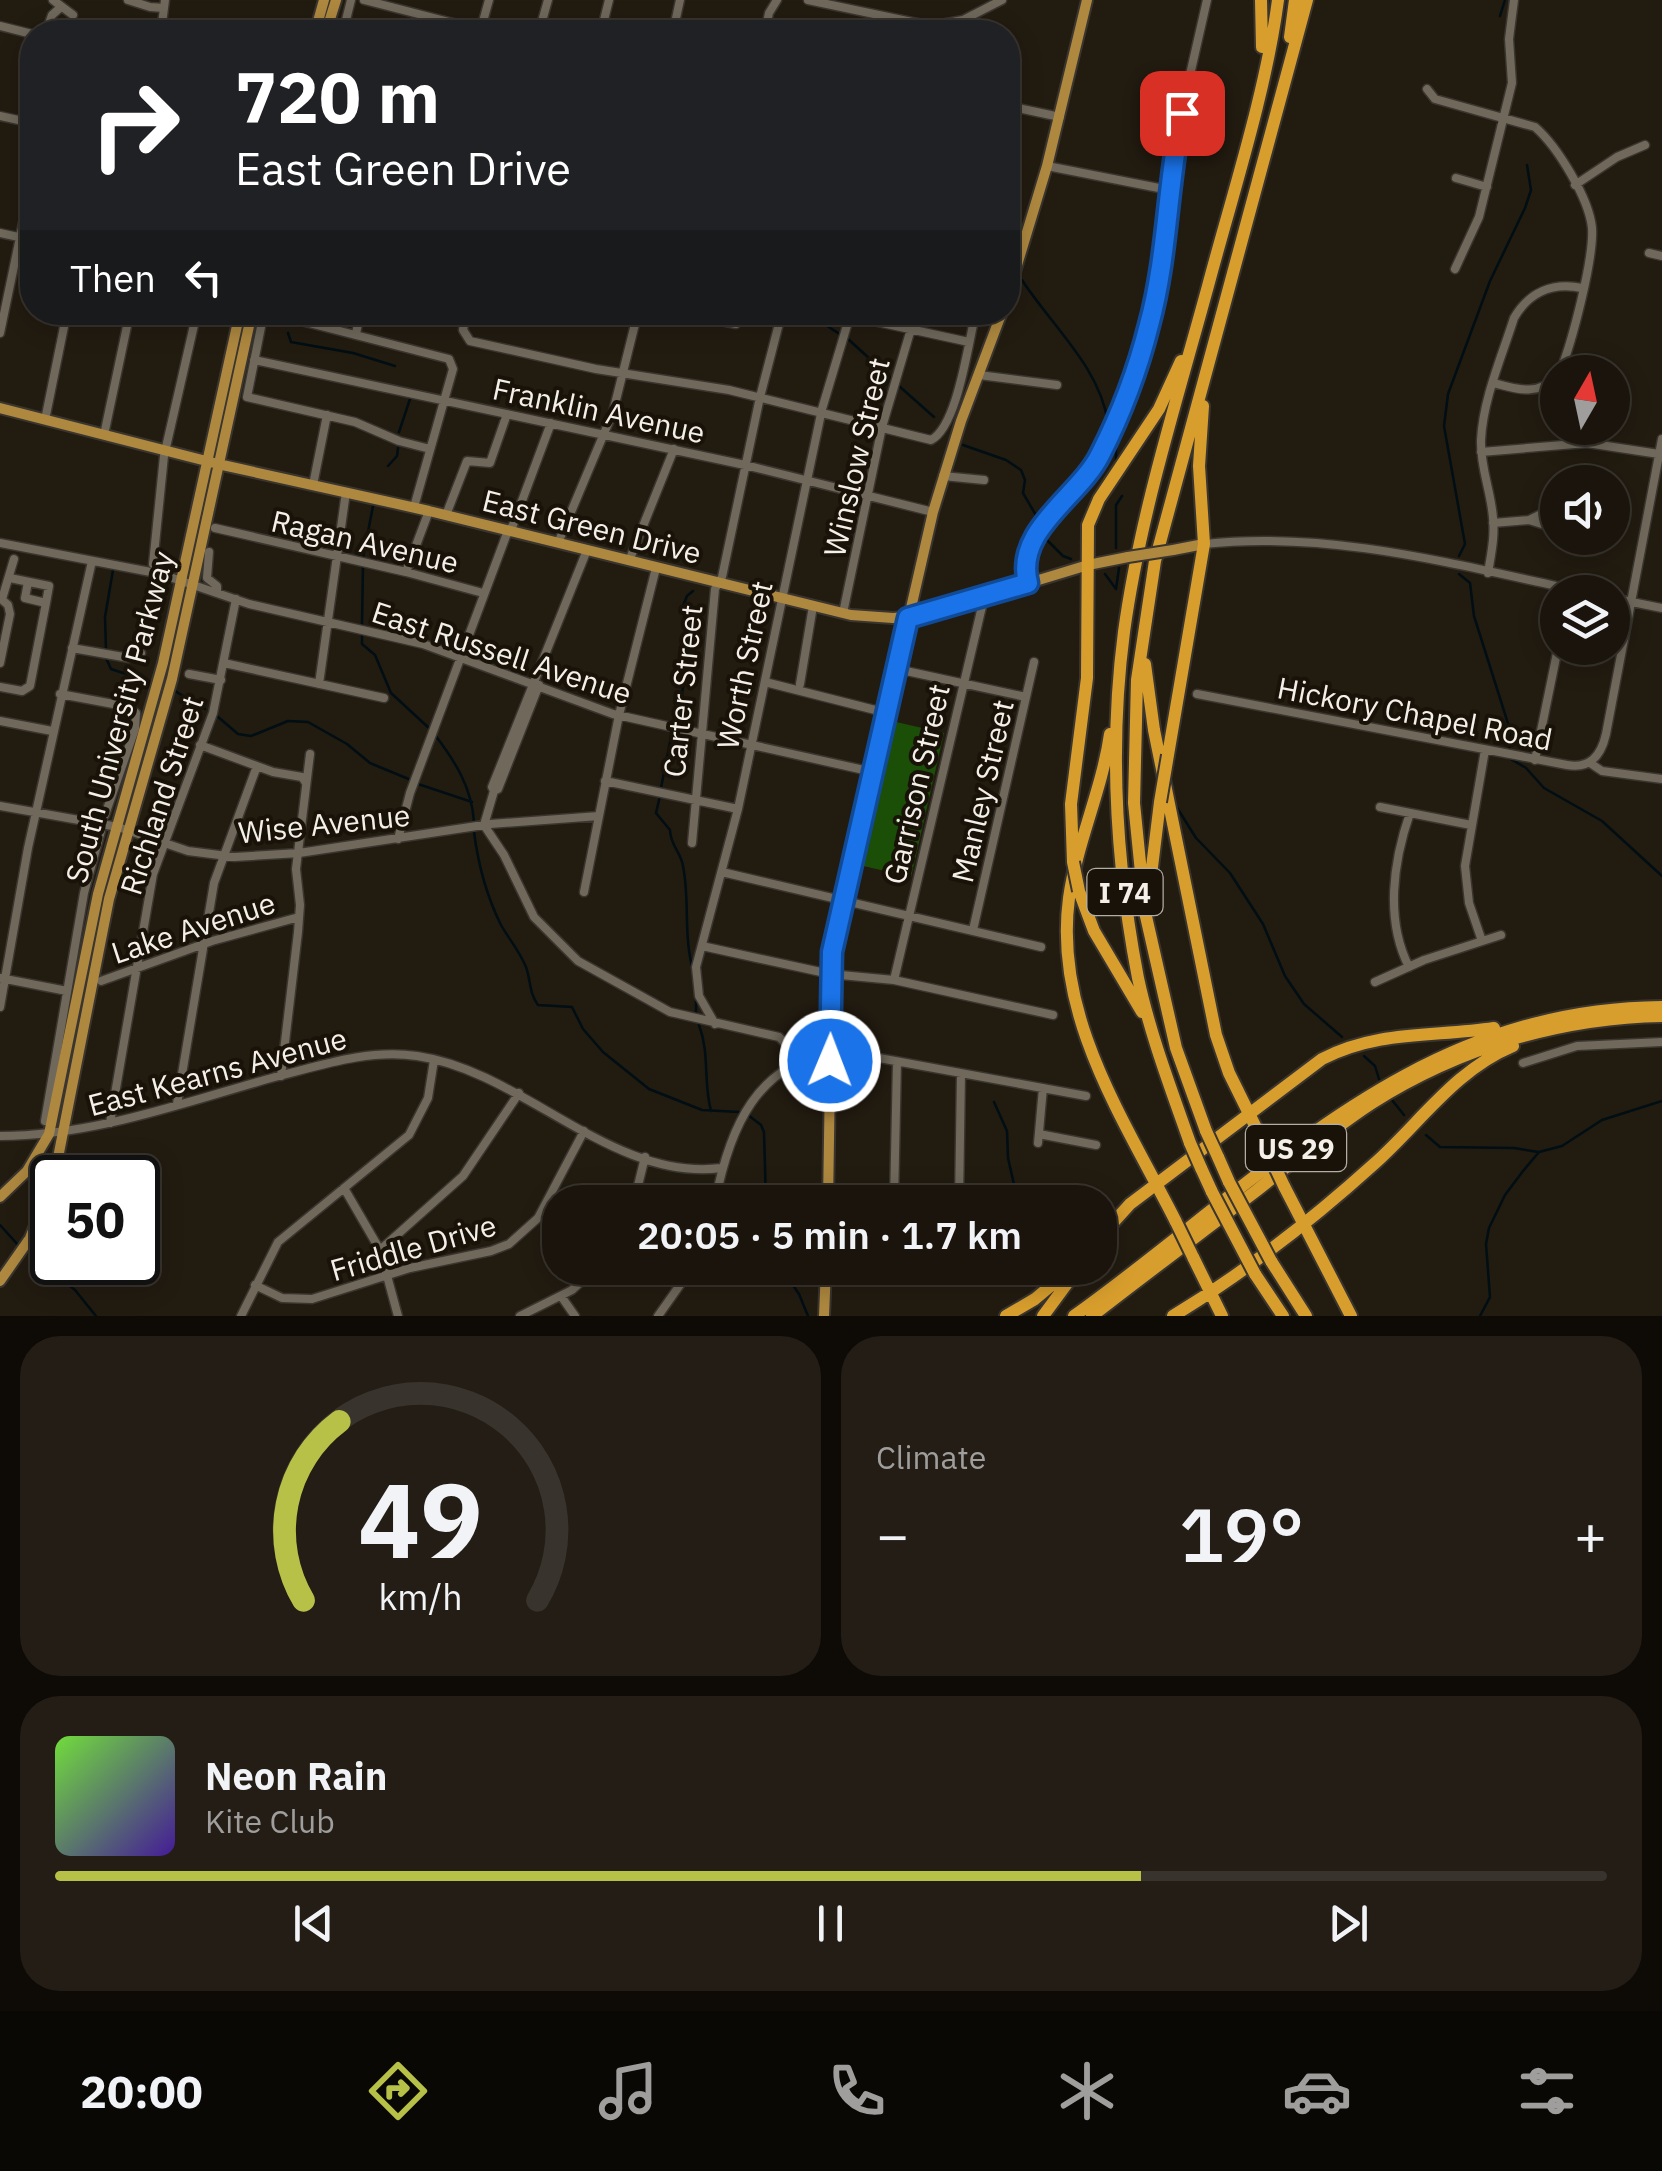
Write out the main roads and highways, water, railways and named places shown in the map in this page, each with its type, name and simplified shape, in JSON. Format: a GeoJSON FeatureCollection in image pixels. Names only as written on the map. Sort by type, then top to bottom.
{"type":"FeatureCollection","features":[{"type":"Feature","properties":{"kind":"highway"},"geometry":{"type":"LineString","coordinates":[[1259,90],[1261,0]]}},
{"type":"Feature","properties":{"kind":"highway","name":"I 74"},"geometry":{"type":"LineString","coordinates":[[1278,0],[1259,90],[1148,512],[1124,633],[1116,726],[1120,854],[1138,979],[1161,1063],[1212,1192],[1255,1274],[1284,1316]]}},
{"type":"Feature","properties":{"kind":"highway","name":"I 74"},"geometry":{"type":"LineString","coordinates":[[1295,0],[1284,79],[1254,201],[1148,592],[1134,709],[1134,803],[1142,890],[1176,1048],[1229,1182],[1270,1261],[1306,1316]]}},
{"type":"Feature","properties":{"kind":"highway"},"geometry":{"type":"LineString","coordinates":[[1284,79],[1308,0]]}},
{"type":"Feature","properties":{"kind":"highway"},"geometry":{"type":"LineString","coordinates":[[1161,1063],[1141,1011],[1094,930],[1078,891],[1073,862],[1071,804],[1086,695],[1086,534],[1094,509],[1159,410],[1206,293]]}},
{"type":"Feature","properties":{"kind":"highway"},"geometry":{"type":"LineString","coordinates":[[1162,995],[1151,888],[1160,802],[1204,544],[1200,433],[1218,325]]}},
{"type":"Feature","properties":{"kind":"highway"},"geometry":{"type":"LineString","coordinates":[[1148,592],[1145,668],[1154,730],[1216,1035],[1229,1073],[1302,1225],[1351,1316]]}},
{"type":"Feature","properties":{"kind":"highway"},"geometry":{"type":"LineString","coordinates":[[1124,633],[1119,645],[1106,756],[1072,884],[1067,953],[1075,1004],[1093,1056],[1222,1316]]}},
{"type":"Feature","properties":{"kind":"highway","name":"US 29"},"geometry":{"type":"LineString","coordinates":[[1074,1316],[1364,1098],[1461,1046],[1603,1010],[1662,1007]]}},
{"type":"Feature","properties":{"kind":"highway","name":"US 29"},"geometry":{"type":"LineString","coordinates":[[1092,1316],[1371,1104],[1467,1054],[1546,1025],[1662,1016]]}},
{"type":"Feature","properties":{"kind":"highway"},"geometry":{"type":"LineString","coordinates":[[1117,1218],[1130,1204],[1322,1059],[1346,1047],[1395,1035],[1546,1025]]}},
{"type":"Feature","properties":{"kind":"highway"},"geometry":{"type":"LineString","coordinates":[[1173,1316],[1302,1225],[1484,1061],[1546,1025]]}},
{"type":"Feature","properties":{"kind":"highway"},"geometry":{"type":"LineString","coordinates":[[1006,1316],[1054,1285]]}},
{"type":"Feature","properties":{"kind":"highway"},"geometry":{"type":"LineString","coordinates":[[1042,1316],[1063,1285]]}},
{"type":"Feature","properties":{"kind":"main road"},"geometry":{"type":"LineString","coordinates":[[1020,257],[1060,117],[1083,1]]}},
{"type":"Feature","properties":{"kind":"main road","name":"South University Parkway"},"geometry":{"type":"LineString","coordinates":[[59,1155],[123,829],[187,583],[238,325]]}},
{"type":"Feature","properties":{"kind":"main road","name":"South University Parkway"},"geometry":{"type":"LineString","coordinates":[[213,463],[249,325]]}},
{"type":"Feature","properties":{"kind":"main road"},"geometry":{"type":"LineString","coordinates":[[828,1185],[830,974],[844,901],[933,512],[997,325]]}},
{"type":"Feature","properties":{"kind":"main road","name":"East Green Drive"},"geometry":{"type":"LineString","coordinates":[[0,408],[213,463],[414,507],[843,613],[908,618],[1088,564],[1204,544]]}},
{"type":"Feature","properties":{"kind":"main road","name":"South University Parkway"},"geometry":{"type":"LineString","coordinates":[[0,1197],[27,1171],[49,1134],[98,894],[123,829]]}},
{"type":"Feature","properties":{"kind":"main road","name":"South University Parkway"},"geometry":{"type":"LineString","coordinates":[[0,1281],[30,1238]]}},
{"type":"Feature","properties":{"kind":"main road"},"geometry":{"type":"LineString","coordinates":[[824,1316],[825,1285]]}},
{"type":"Feature","properties":{"kind":"waterway"},"geometry":{"type":"LineString","coordinates":[[1500,16],[1505,0]]}},
{"type":"Feature","properties":{"kind":"waterway"},"geometry":{"type":"LineString","coordinates":[[1459,556],[1465,544],[1444,426],[1448,394],[1490,281],[1525,208],[1531,190],[1527,165]]}},
{"type":"Feature","properties":{"kind":"waterway"},"geometry":{"type":"LineString","coordinates":[[1022,280],[1085,365],[1108,423]]}},
{"type":"Feature","properties":{"kind":"waterway"},"geometry":{"type":"LineString","coordinates":[[826,325],[841,335]]}},
{"type":"Feature","properties":{"kind":"waterway"},"geometry":{"type":"LineString","coordinates":[[288,333],[291,342],[353,353],[395,366]]}},
{"type":"Feature","properties":{"kind":"waterway"},"geometry":{"type":"LineString","coordinates":[[848,339],[893,380]]}},
{"type":"Feature","properties":{"kind":"waterway"},"geometry":{"type":"LineString","coordinates":[[899,386],[934,417]]}},
{"type":"Feature","properties":{"kind":"waterway"},"geometry":{"type":"LineString","coordinates":[[399,432],[410,399]]}},
{"type":"Feature","properties":{"kind":"waterway"},"geometry":{"type":"LineString","coordinates":[[1116,436],[1116,460]]}},
{"type":"Feature","properties":{"kind":"waterway"},"geometry":{"type":"LineString","coordinates":[[963,445],[1006,460],[1021,470],[1025,480],[1023,493],[1037,517]]}},
{"type":"Feature","properties":{"kind":"waterway"},"geometry":{"type":"LineString","coordinates":[[388,466],[397,456],[398,448]]}},
{"type":"Feature","properties":{"kind":"waterway"},"geometry":{"type":"LineString","coordinates":[[1116,548],[1116,505],[1122,496]]}},
{"type":"Feature","properties":{"kind":"waterway"},"geometry":{"type":"LineString","coordinates":[[363,558],[373,506]]}},
{"type":"Feature","properties":{"kind":"waterway"},"geometry":{"type":"LineString","coordinates":[[1042,535],[1071,559]]}},
{"type":"Feature","properties":{"kind":"waterway"},"geometry":{"type":"LineString","coordinates":[[362,624],[363,565]]}},
{"type":"Feature","properties":{"kind":"waterway"},"geometry":{"type":"LineString","coordinates":[[1116,589],[1119,568]]}},
{"type":"Feature","properties":{"kind":"waterway"},"geometry":{"type":"LineString","coordinates":[[106,650],[105,617],[113,570]]}},
{"type":"Feature","properties":{"kind":"waterway"},"geometry":{"type":"LineString","coordinates":[[1105,574],[1116,589]]}},
{"type":"Feature","properties":{"kind":"waterway"},"geometry":{"type":"LineString","coordinates":[[1459,574],[1470,583],[1474,616],[1511,733],[1509,751]]}},
{"type":"Feature","properties":{"kind":"waterway"},"geometry":{"type":"LineString","coordinates":[[675,721],[690,647],[683,606],[693,591]]}},
{"type":"Feature","properties":{"kind":"waterway"},"geometry":{"type":"LineString","coordinates":[[362,634],[362,644],[375,655],[391,693],[430,729]]}},
{"type":"Feature","properties":{"kind":"waterway"},"geometry":{"type":"LineString","coordinates":[[106,658],[111,669],[150,682]]}},
{"type":"Feature","properties":{"kind":"waterway"},"geometry":{"type":"LineString","coordinates":[[175,691],[205,709]]}},
{"type":"Feature","properties":{"kind":"waterway"},"geometry":{"type":"LineString","coordinates":[[217,716],[238,734],[251,736],[288,721],[308,722],[347,744],[370,763],[411,780]]}},
{"type":"Feature","properties":{"kind":"waterway"},"geometry":{"type":"LineString","coordinates":[[661,788],[672,732]]}},
{"type":"Feature","properties":{"kind":"waterway"},"geometry":{"type":"LineString","coordinates":[[435,735],[461,776],[474,822]]}},
{"type":"Feature","properties":{"kind":"waterway"},"geometry":{"type":"LineString","coordinates":[[1509,758],[1526,768],[1544,788],[1602,821],[1662,876]]}},
{"type":"Feature","properties":{"kind":"waterway"},"geometry":{"type":"LineString","coordinates":[[418,784],[472,802]]}},
{"type":"Feature","properties":{"kind":"waterway"},"geometry":{"type":"LineString","coordinates":[[660,796],[656,813],[670,830],[683,866],[693,970]]}},
{"type":"Feature","properties":{"kind":"waterway"},"geometry":{"type":"LineString","coordinates":[[1176,806],[1196,838],[1230,873],[1263,924],[1285,976],[1304,1004],[1342,1037]]}},
{"type":"Feature","properties":{"kind":"waterway"},"geometry":{"type":"LineString","coordinates":[[474,832],[491,903],[524,961],[538,1005],[572,1007],[583,1029],[603,1052],[649,1089],[702,1110],[739,1112]]}},
{"type":"Feature","properties":{"kind":"waterway"},"geometry":{"type":"LineString","coordinates":[[696,998],[696,1013]]}},
{"type":"Feature","properties":{"kind":"waterway"},"geometry":{"type":"LineString","coordinates":[[699,1025],[711,1111]]}},
{"type":"Feature","properties":{"kind":"waterway"},"geometry":{"type":"LineString","coordinates":[[1364,1056],[1375,1066],[1379,1079]]}},
{"type":"Feature","properties":{"kind":"waterway"},"geometry":{"type":"LineString","coordinates":[[1392,1100],[1404,1115]]}},
{"type":"Feature","properties":{"kind":"waterway"},"geometry":{"type":"LineString","coordinates":[[1480,1316],[1490,1297],[1486,1244],[1489,1228],[1505,1195],[1539,1152],[1562,1146],[1602,1120],[1662,1101]]}},
{"type":"Feature","properties":{"kind":"waterway"},"geometry":{"type":"LineString","coordinates":[[994,1102],[1007,1131],[1014,1185]]}},
{"type":"Feature","properties":{"kind":"waterway"},"geometry":{"type":"LineString","coordinates":[[748,1115],[764,1132],[766,1185]]}},
{"type":"Feature","properties":{"kind":"waterway"},"geometry":{"type":"LineString","coordinates":[[1426,1135],[1440,1147],[1538,1152]]}},
{"type":"Feature","properties":{"kind":"waterway"},"geometry":{"type":"LineString","coordinates":[[0,1225],[19,1246]]}},
{"type":"Feature","properties":{"kind":"waterway"},"geometry":{"type":"LineString","coordinates":[[28,1253],[75,1290],[96,1316]]}},
{"type":"Feature","properties":{"kind":"waterway"},"geometry":{"type":"LineString","coordinates":[[793,1285],[808,1316]]}}]}
